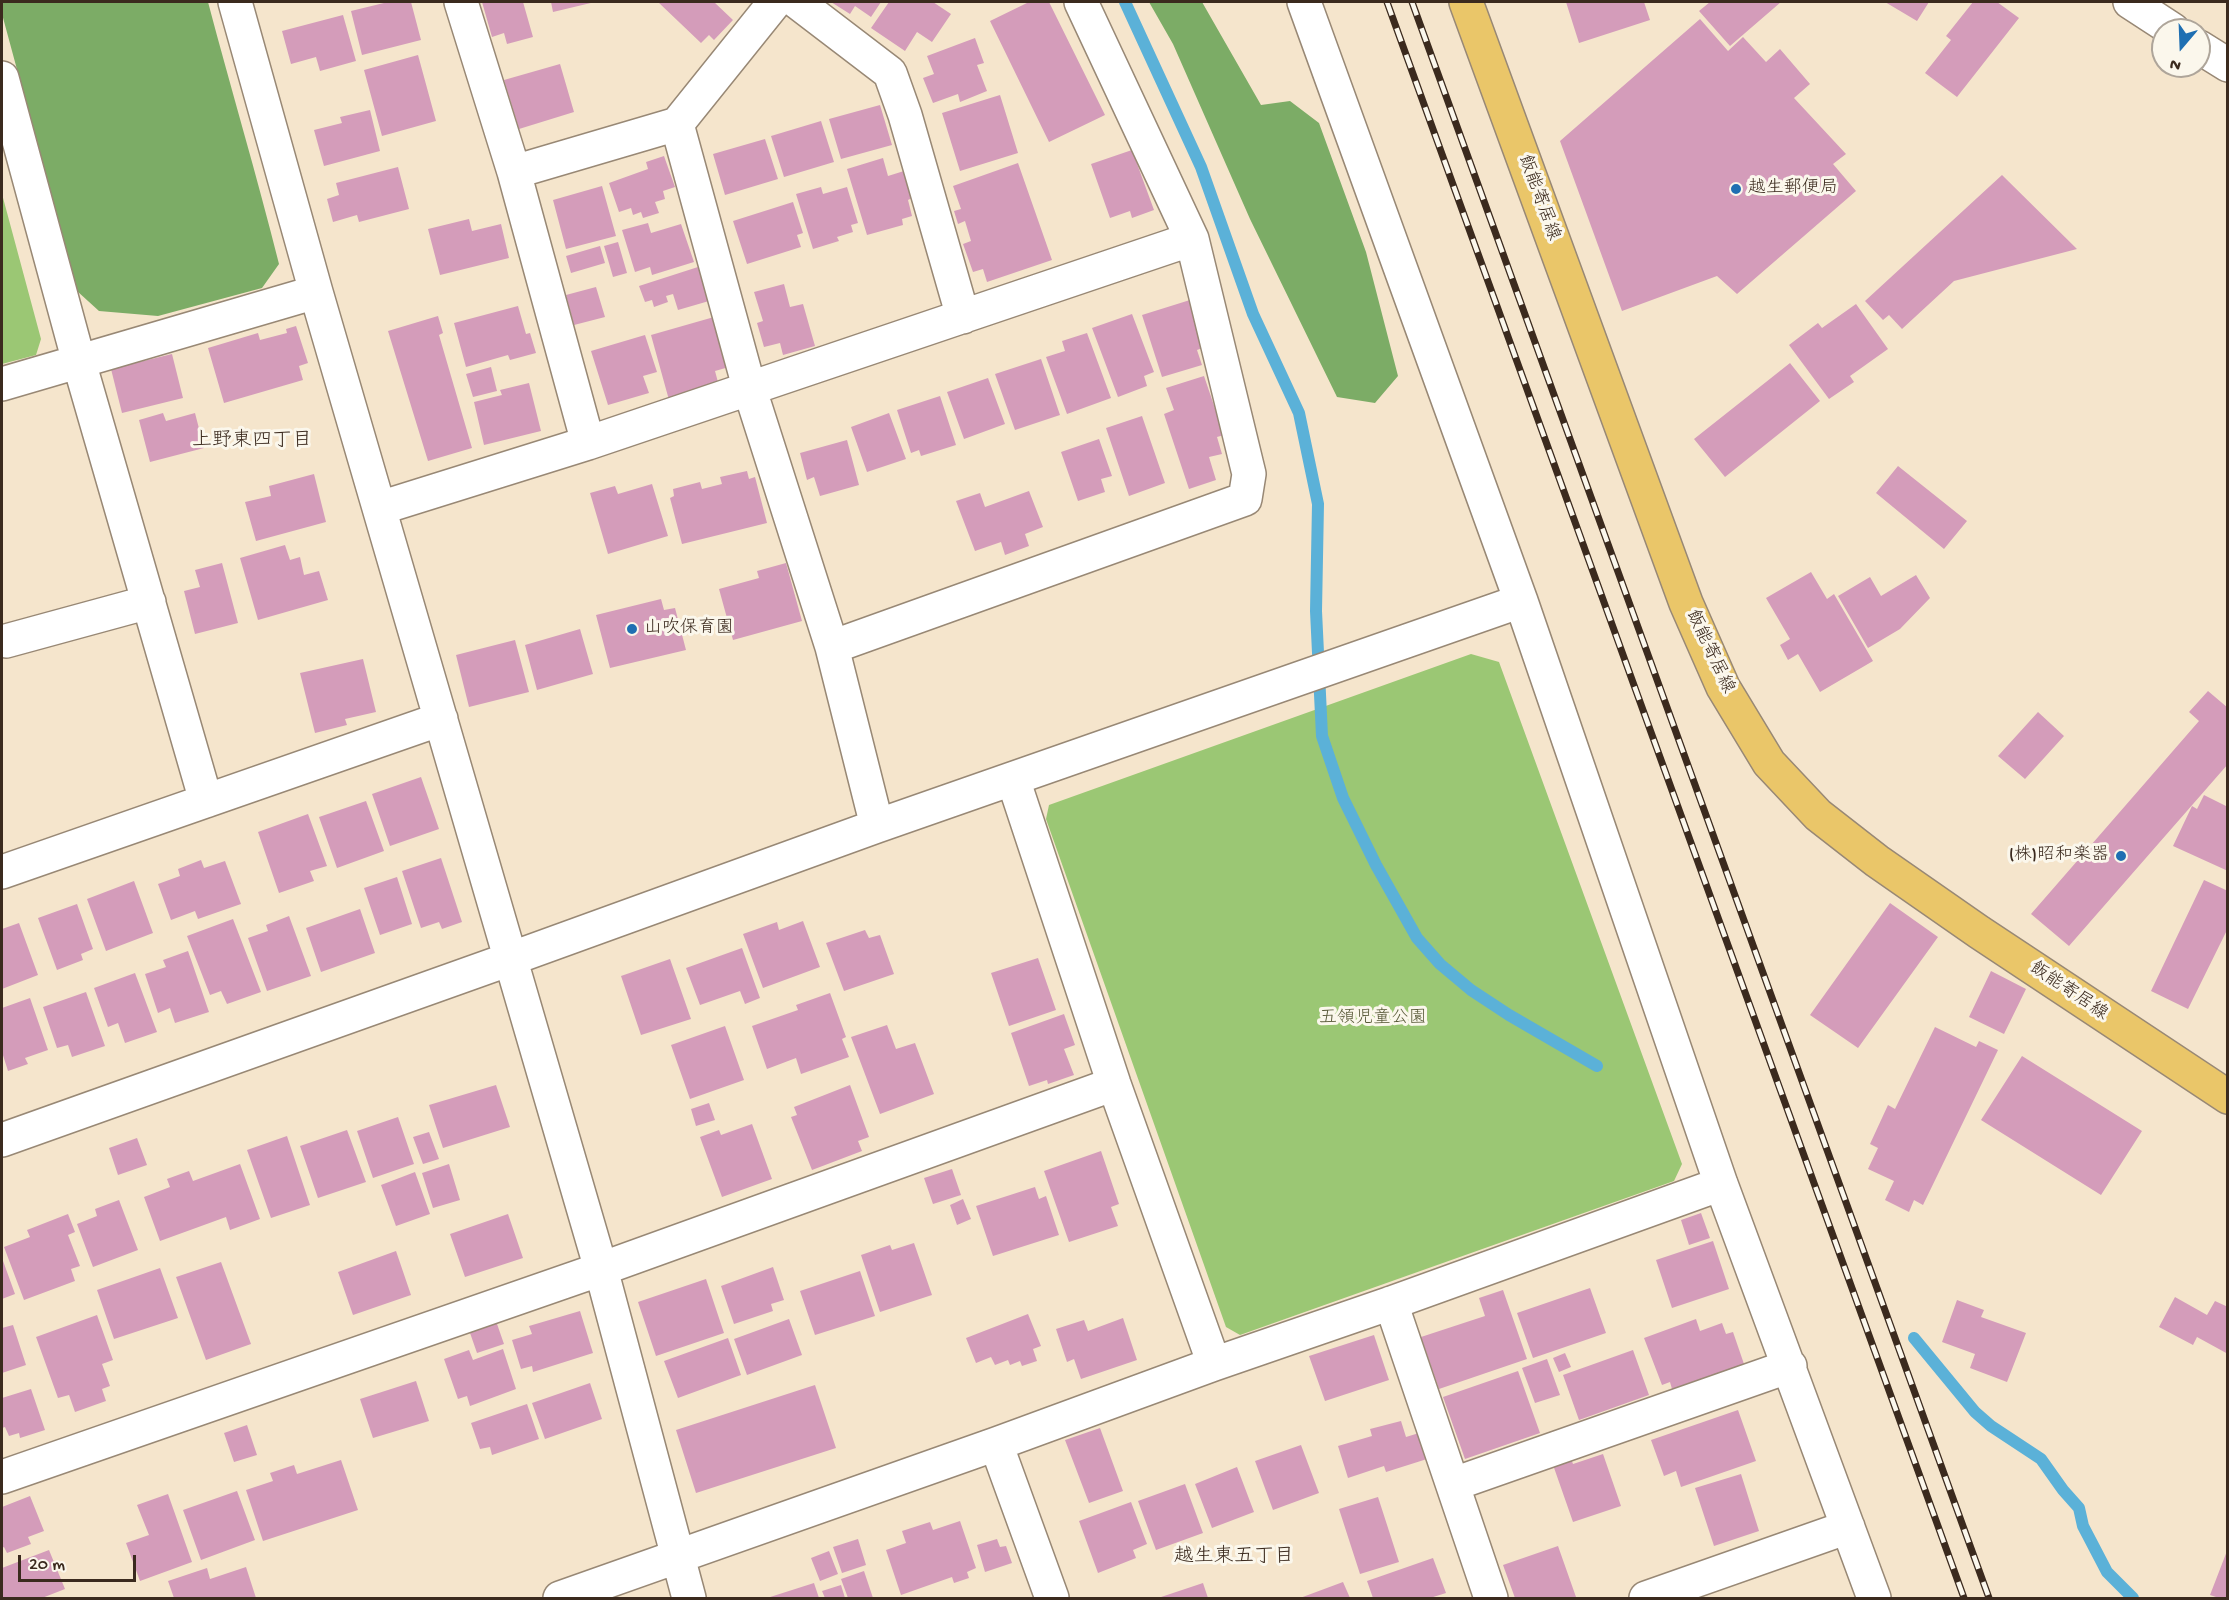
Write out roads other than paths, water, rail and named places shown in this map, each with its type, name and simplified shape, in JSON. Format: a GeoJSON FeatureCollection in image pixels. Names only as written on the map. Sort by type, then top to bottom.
{"type":"FeatureCollection","features":[{"type":"Feature","properties":{"kind":"main road","name":"飯能寄居線"},"geometry":{"type":"LineString","coordinates":[[1466,2],[1686,603],[1723,687],[1769,763],[1818,815],[1877,861],[1979,932],[2228,1097]]}},
{"type":"Feature","properties":{"kind":"street"},"geometry":{"type":"LineString","coordinates":[[238,2],[316,292],[601,1269],[689,1599]]}},
{"type":"Feature","properties":{"kind":"street"},"geometry":{"type":"LineString","coordinates":[[461,2],[514,172],[588,443]]}},
{"type":"Feature","properties":{"kind":"street"},"geometry":{"type":"LineString","coordinates":[[514,172],[677,124],[775,2]]}},
{"type":"Feature","properties":{"kind":"street"},"geometry":{"type":"LineString","coordinates":[[797,2],[890,73],[905,115],[963,317]]}},
{"type":"Feature","properties":{"kind":"street"},"geometry":{"type":"LineString","coordinates":[[832,647],[1245,499],[1249,474],[1192,239],[1081,2]]}},
{"type":"Feature","properties":{"kind":"street"},"geometry":{"type":"LineString","coordinates":[[1304,2],[1521,601],[1722,1184],[1874,1599]]}},
{"type":"Feature","properties":{"kind":"street"},"geometry":{"type":"LineString","coordinates":[[2130,2],[2155,18]]}},
{"type":"Feature","properties":{"kind":"street"},"geometry":{"type":"LineString","coordinates":[[2211,54],[2228,65]]}},
{"type":"Feature","properties":{"kind":"street"},"geometry":{"type":"LineString","coordinates":[[2,78],[79,362],[206,801]]}},
{"type":"Feature","properties":{"kind":"street"},"geometry":{"type":"LineString","coordinates":[[677,124],[749,387],[832,647],[877,826]]}},
{"type":"Feature","properties":{"kind":"street"},"geometry":{"type":"LineString","coordinates":[[380,508],[588,443],[1192,239]]}},
{"type":"Feature","properties":{"kind":"street"},"geometry":{"type":"LineString","coordinates":[[2,384],[316,292]]}},
{"type":"Feature","properties":{"kind":"street"},"geometry":{"type":"LineString","coordinates":[[2,1140],[877,826],[1521,601]]}},
{"type":"Feature","properties":{"kind":"street"},"geometry":{"type":"LineString","coordinates":[[6,641],[149,602]]}},
{"type":"Feature","properties":{"kind":"street"},"geometry":{"type":"LineString","coordinates":[[2,872],[441,719]]}},
{"type":"Feature","properties":{"kind":"street"},"geometry":{"type":"LineString","coordinates":[[1013,779],[1114,1084],[1214,1364]]}},
{"type":"Feature","properties":{"kind":"street"},"geometry":{"type":"LineString","coordinates":[[2,1477],[601,1269],[1114,1084]]}},
{"type":"Feature","properties":{"kind":"street"},"geometry":{"type":"LineString","coordinates":[[560,1599],[1722,1184]]}},
{"type":"Feature","properties":{"kind":"street"},"geometry":{"type":"LineString","coordinates":[[1391,1303],[1491,1599]]}},
{"type":"Feature","properties":{"kind":"street"},"geometry":{"type":"LineString","coordinates":[[1454,1484],[1790,1366]]}},
{"type":"Feature","properties":{"kind":"street"},"geometry":{"type":"LineString","coordinates":[[996,1444],[1053,1599]]}},
{"type":"Feature","properties":{"kind":"street"},"geometry":{"type":"LineString","coordinates":[[1651,1598],[1848,1527]]}},
{"type":"Feature","properties":{"kind":"waterway"},"geometry":{"type":"LineString","coordinates":[[1125,2],[1201,167],[1253,314],[1299,413],[1318,504],[1316,611],[1322,736],[1343,798],[1376,865],[1417,938],[1440,964],[1471,990],[1509,1015],[1597,1066]]}},
{"type":"Feature","properties":{"kind":"waterway"},"geometry":{"type":"LineString","coordinates":[[1914,1338],[1975,1412],[1991,1426],[2041,1459],[2079,1508],[2083,1526],[2107,1572],[2133,1598]]}},
{"type":"Feature","properties":{"kind":"railway"},"geometry":{"type":"LineString","coordinates":[[1387,2],[1964,1598]]}},
{"type":"Feature","properties":{"kind":"railway"},"geometry":{"type":"LineString","coordinates":[[1412,2],[1989,1598]]}},
{"type":"Feature","properties":{"kind":"place","name":"越生郵便局"},"geometry":{"type":"Point","coordinates":[1736,189]}},
{"type":"Feature","properties":{"kind":"place","name":"山吹保育園"},"geometry":{"type":"Point","coordinates":[632,629]}},
{"type":"Feature","properties":{"kind":"place","name":"(株)昭和楽器"},"geometry":{"type":"Point","coordinates":[2121,856]}},
{"type":"Feature","properties":{"kind":"district","name":"上野東四丁目"},"geometry":{"type":"Point","coordinates":[252,442]}},
{"type":"Feature","properties":{"kind":"district","name":"越生東五丁目"},"geometry":{"type":"Point","coordinates":[1234,1558]}},
{"type":"Feature","properties":{"kind":"park label","name":"五領児童公園"},"geometry":{"type":"Point","coordinates":[1373,1019]}}]}
